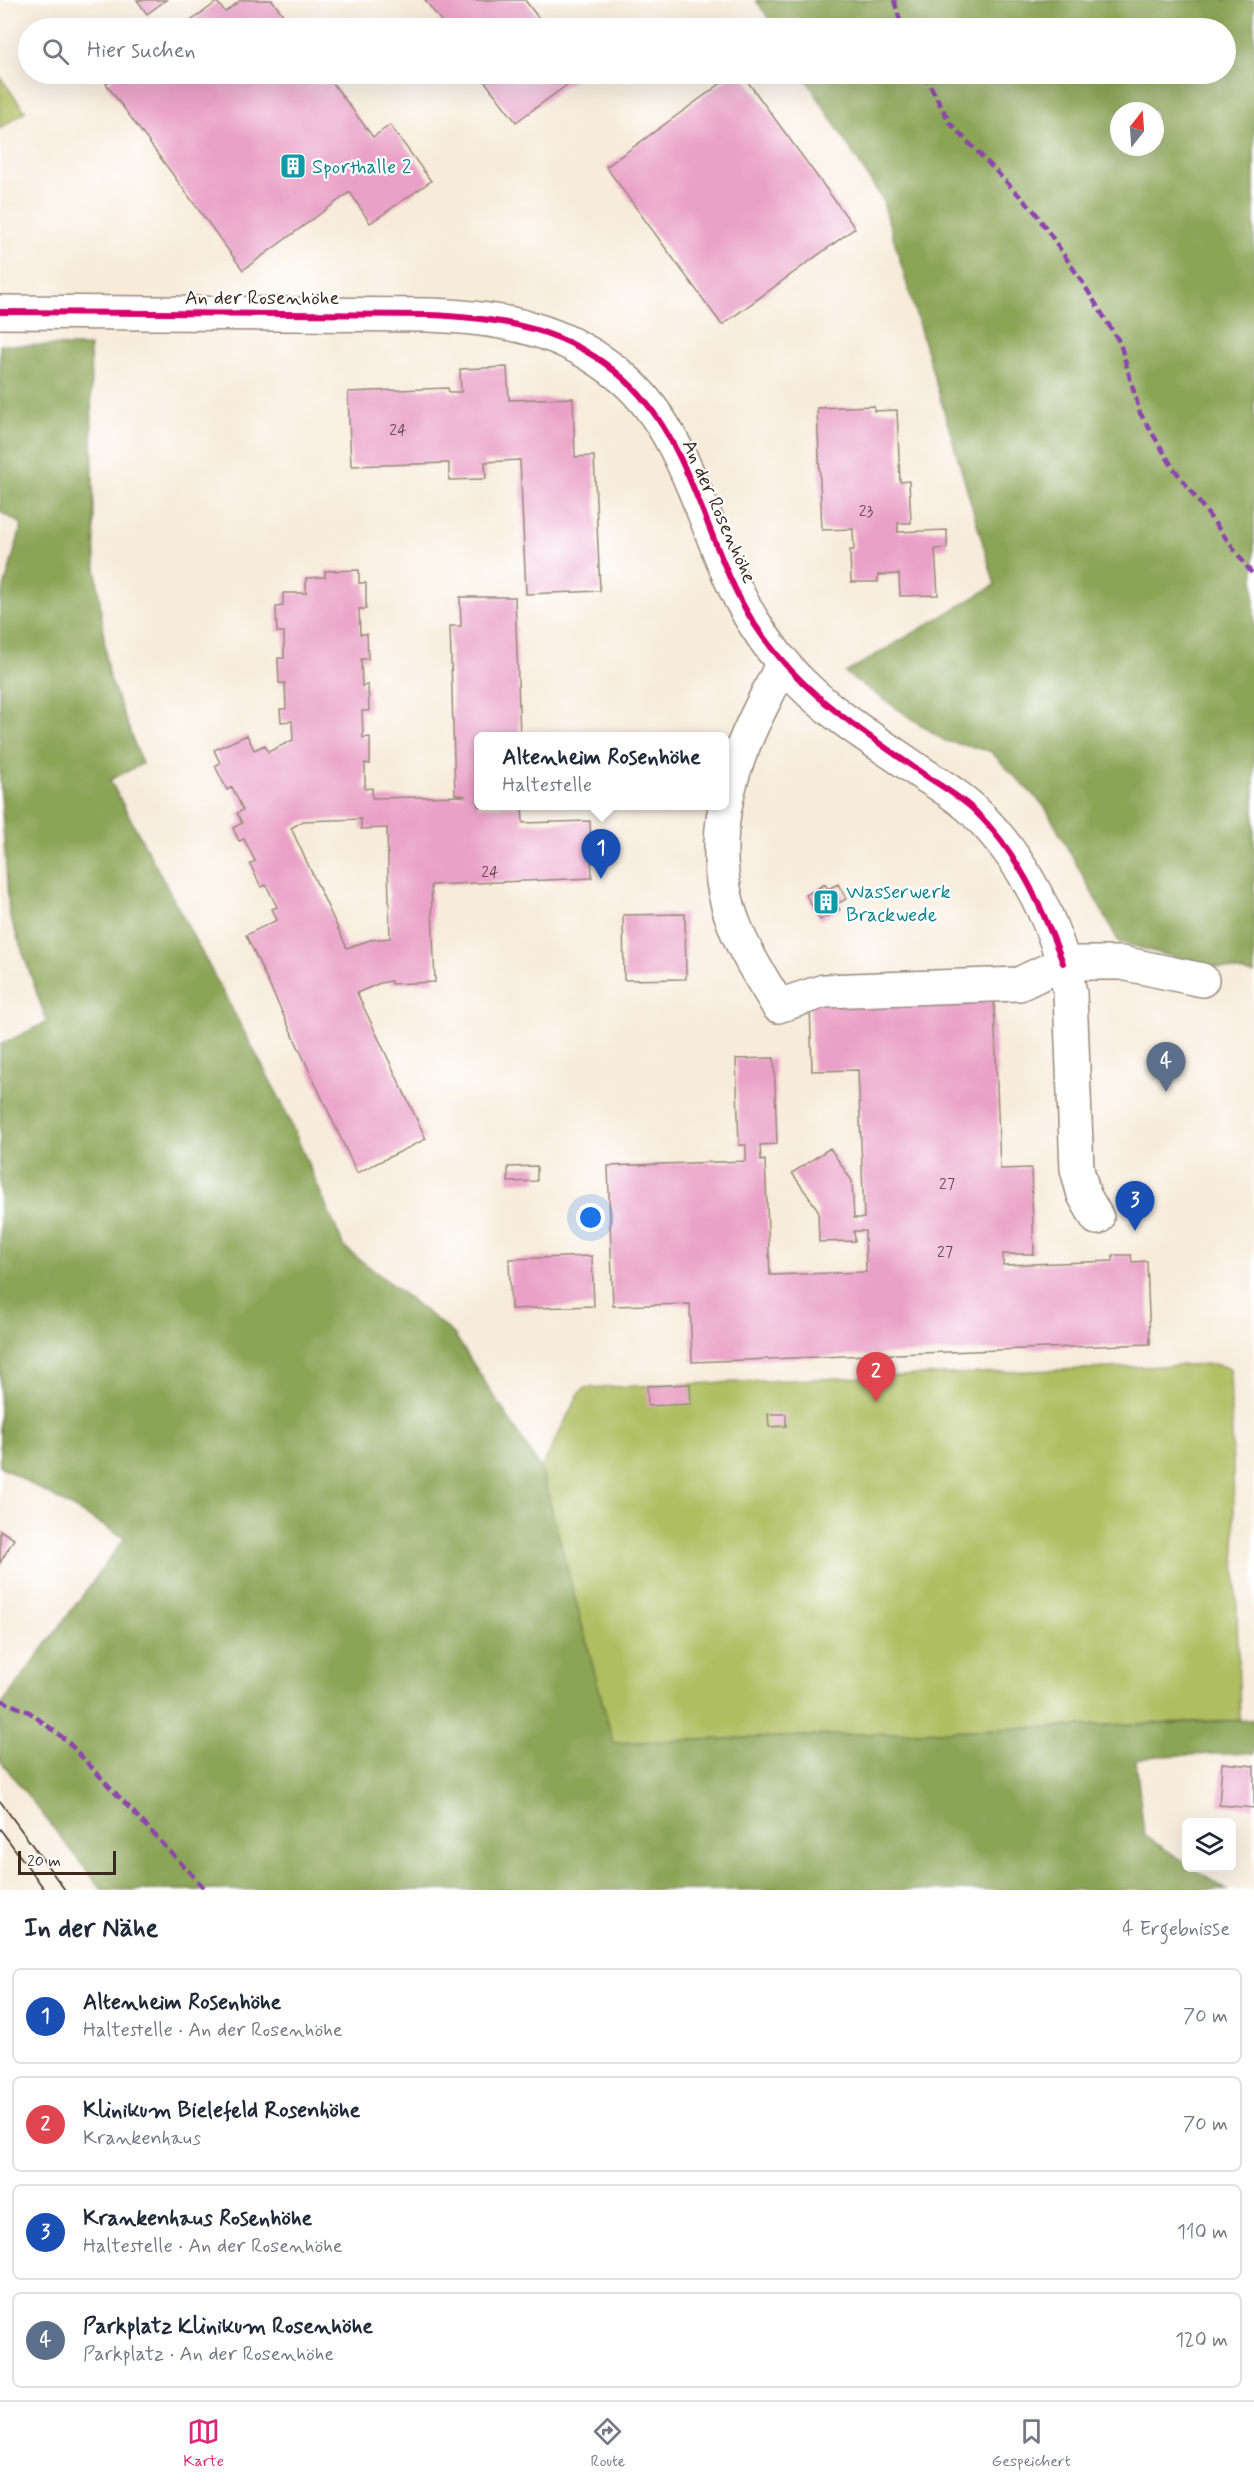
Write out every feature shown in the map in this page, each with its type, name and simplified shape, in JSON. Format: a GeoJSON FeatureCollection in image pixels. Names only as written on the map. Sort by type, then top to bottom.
{"type":"FeatureCollection","features":[{"type":"Feature","properties":{"kind":"street","name":"An der Rosenhöhe"},"geometry":{"type":"LineString","coordinates":[[0,312],[429,315],[499,320],[545,331],[603,363],[643,399],[664,429],[740,597],[755,625],[801,684],[830,709],[973,810],[1010,854],[1031,886],[1044,911],[1063,963],[1070,993],[1077,1169],[1084,1195],[1096,1218]]}},
{"type":"Feature","properties":{"kind":"street"},"geometry":{"type":"LineString","coordinates":[[729,795],[737,761],[783,662]]}},
{"type":"Feature","properties":{"kind":"street"},"geometry":{"type":"LineString","coordinates":[[726,810],[720,854],[728,905],[736,930],[778,1005],[824,991],[1019,984],[1063,963],[1122,963],[1202,980]]}},
{"type":"Feature","properties":{"kind":"green space"},"geometry":{"type":"Polygon","coordinates":[[[756,0],[1254,0],[1254,974],[1195,963],[1119,942],[1045,807],[990,751],[945,741],[845,673],[995,585],[882,199],[809,84],[1236,84],[1236,18],[768,18],[756,0]]]}},
{"type":"Feature","properties":{"kind":"green space"},"geometry":{"type":"Polygon","coordinates":[[[0,77],[25,111],[0,129],[0,77]]]}},
{"type":"Feature","properties":{"kind":"green space"},"geometry":{"type":"Polygon","coordinates":[[[0,345],[90,346],[95,559],[108,673],[142,764],[110,780],[281,1101],[344,1247],[454,1334],[541,1469],[613,1743],[1254,1720],[1254,1753],[1156,1756],[1136,1760],[1144,1835],[1182,1860],[1182,1872],[1199,1872],[1227,1890],[102,1890],[0,1760],[0,1707],[125,1538],[0,1466],[0,1045],[47,1022],[9,913],[0,778],[0,602],[22,524],[0,512],[0,345]]]}},
{"type":"Feature","properties":{"kind":"green space"},"geometry":{"type":"Polygon","coordinates":[[[1213,1364],[1230,1368],[1240,1720],[613,1743],[541,1469],[578,1395],[584,1388],[1213,1364]]]}},
{"type":"Feature","properties":{"kind":"building"},"geometry":{"type":"Polygon","coordinates":[[[137,0],[166,0],[147,14],[137,0]]]}},
{"type":"Feature","properties":{"kind":"building"},"geometry":{"type":"Polygon","coordinates":[[[241,0],[272,0],[286,18],[195,18],[217,2],[225,12],[241,0]]]}},
{"type":"Feature","properties":{"kind":"building"},"geometry":{"type":"Polygon","coordinates":[[[425,0],[525,0],[538,18],[438,18],[425,0]]]}},
{"type":"Feature","properties":{"kind":"building","name":"Sporthalle 2"},"geometry":{"type":"Polygon","coordinates":[[[106,84],[333,84],[373,137],[390,125],[431,181],[370,223],[350,192],[243,270],[106,84]]]}},
{"type":"Feature","properties":{"kind":"building"},"geometry":{"type":"Polygon","coordinates":[[[487,84],[568,84],[516,122],[487,84]]]}},
{"type":"Feature","properties":{"kind":"building"},"geometry":{"type":"Polygon","coordinates":[[[720,84],[749,84],[855,228],[722,325],[606,167],[720,84]]]}},
{"type":"Feature","properties":{"kind":"building"},"geometry":{"type":"Polygon","coordinates":[[[507,367],[509,400],[573,398],[575,457],[594,456],[600,591],[526,594],[520,460],[485,462],[486,479],[449,480],[449,463],[351,466],[348,392],[448,388],[449,392],[461,392],[460,369],[507,367]]]}},
{"type":"Feature","properties":{"kind":"building"},"geometry":{"type":"Polygon","coordinates":[[[874,406],[874,411],[897,410],[900,482],[909,481],[911,523],[898,523],[898,532],[947,530],[947,548],[935,549],[938,595],[900,596],[899,574],[878,575],[878,582],[851,582],[850,550],[854,550],[853,529],[822,530],[817,408],[874,406]]]}},
{"type":"Feature","properties":{"kind":"building"},"geometry":{"type":"Polygon","coordinates":[[[359,570],[359,583],[366,583],[366,609],[359,609],[360,634],[367,634],[368,659],[361,659],[362,686],[368,685],[369,711],[362,711],[363,738],[370,737],[370,764],[365,763],[365,789],[372,788],[372,798],[466,796],[455,794],[450,626],[461,626],[460,597],[515,597],[520,732],[474,732],[474,810],[522,810],[523,823],[590,821],[592,878],[431,885],[435,982],[391,984],[391,981],[357,993],[426,1139],[357,1173],[246,935],[277,920],[272,909],[277,907],[266,885],[261,887],[250,864],[255,861],[244,839],[239,841],[233,828],[242,823],[237,813],[243,810],[232,787],[227,790],[215,766],[220,763],[214,750],[247,735],[254,750],[265,745],[268,752],[293,740],[292,721],[281,722],[280,709],[286,709],[285,683],[279,683],[278,658],[284,658],[284,632],[277,632],[276,607],[283,606],[283,593],[306,593],[306,578],[325,577],[325,571],[359,570]],[[361,819],[303,821],[291,828],[347,948],[370,940],[390,938],[387,828],[361,829],[361,819]]]}},
{"type":"Feature","properties":{"kind":"building","name":"Wasserwerk Brackwede"},"geometry":{"type":"Polygon","coordinates":[[[825,884],[828,889],[838,884],[846,899],[837,904],[840,910],[820,920],[806,895],[825,884]]]}},
{"type":"Feature","properties":{"kind":"building"},"geometry":{"type":"Polygon","coordinates":[[[685,914],[686,979],[624,980],[623,915],[685,914]]]}},
{"type":"Feature","properties":{"kind":"building"},"geometry":{"type":"Polygon","coordinates":[[[994,1001],[1000,1169],[1031,1168],[1034,1254],[1003,1254],[1003,1265],[1113,1261],[1113,1255],[1131,1255],[1132,1262],[1147,1261],[1150,1344],[692,1362],[690,1304],[613,1306],[608,1166],[746,1161],[746,1145],[739,1145],[736,1059],[774,1058],[777,1144],[760,1145],[761,1161],[765,1160],[770,1275],[866,1272],[865,1231],[854,1231],[855,1241],[819,1242],[818,1210],[792,1173],[830,1148],[852,1181],[854,1218],[864,1218],[858,1070],[812,1071],[810,1004],[994,1001]]]}},
{"type":"Feature","properties":{"kind":"building"},"geometry":{"type":"Polygon","coordinates":[[[537,1166],[537,1181],[508,1182],[508,1167],[537,1166]]]}},
{"type":"Feature","properties":{"kind":"building"},"geometry":{"type":"Polygon","coordinates":[[[592,1256],[594,1306],[511,1309],[509,1259],[592,1256]]]}},
{"type":"Feature","properties":{"kind":"building"},"geometry":{"type":"Polygon","coordinates":[[[690,1384],[691,1404],[648,1406],[647,1386],[690,1384]]]}},
{"type":"Feature","properties":{"kind":"building"},"geometry":{"type":"Polygon","coordinates":[[[768,1414],[786,1414],[786,1426],[769,1427],[768,1414]]]}},
{"type":"Feature","properties":{"kind":"building"},"geometry":{"type":"Polygon","coordinates":[[[0,1530],[14,1539],[0,1563],[0,1530]]]}},
{"type":"Feature","properties":{"kind":"building"},"geometry":{"type":"Polygon","coordinates":[[[1222,1763],[1254,1766],[1254,1808],[1219,1805],[1222,1763]]]}},
{"type":"Feature","properties":{"kind":"tram line"},"geometry":{"type":"LineString","coordinates":[[0,1801],[65,1890]]}},
{"type":"Feature","properties":{"kind":"tram line"},"geometry":{"type":"LineString","coordinates":[[0,1829],[45,1890]]}},
{"type":"Feature","properties":{"kind":"marked path"},"geometry":{"type":"LineString","coordinates":[[894,0],[899,18]]}},
{"type":"Feature","properties":{"kind":"marked path"},"geometry":{"type":"LineString","coordinates":[[929,84],[950,123],[1035,212],[1083,283],[1120,343],[1140,413],[1172,466],[1254,576]]}},
{"type":"Feature","properties":{"kind":"marked path"},"geometry":{"type":"LineString","coordinates":[[0,1700],[29,1712],[66,1740],[206,1890]]}},
{"type":"Feature","properties":{"kind":"cycle path"},"geometry":{"type":"LineString","coordinates":[[0,312],[429,315],[509,323],[557,337],[581,348],[625,380],[648,405],[668,434],[684,465],[738,595],[772,649],[790,670],[830,707],[961,799],[990,826],[1027,881],[1063,963]]}},
{"type":"Feature","properties":{"kind":"place","name":"Sporthalle 2"},"geometry":{"type":"Point","coordinates":[293,166]}},
{"type":"Feature","properties":{"kind":"place","name":"Altenheim Rosenhöhe"},"geometry":{"type":"Point","coordinates":[601,879]}},
{"type":"Feature","properties":{"kind":"place","name":"Wasserwerk Brackwede"},"geometry":{"type":"Point","coordinates":[826,902]}},
{"type":"Feature","properties":{"kind":"place","name":"Parkplatz Klinikum Rosenhöhe"},"geometry":{"type":"Point","coordinates":[1166,1092]}},
{"type":"Feature","properties":{"kind":"place","name":"Krankenhaus Rosenhöhe"},"geometry":{"type":"Point","coordinates":[1135,1231]}},
{"type":"Feature","properties":{"kind":"place","name":"Klinikum Bielefeld Rosenhöhe"},"geometry":{"type":"Point","coordinates":[876,1402]}}]}
